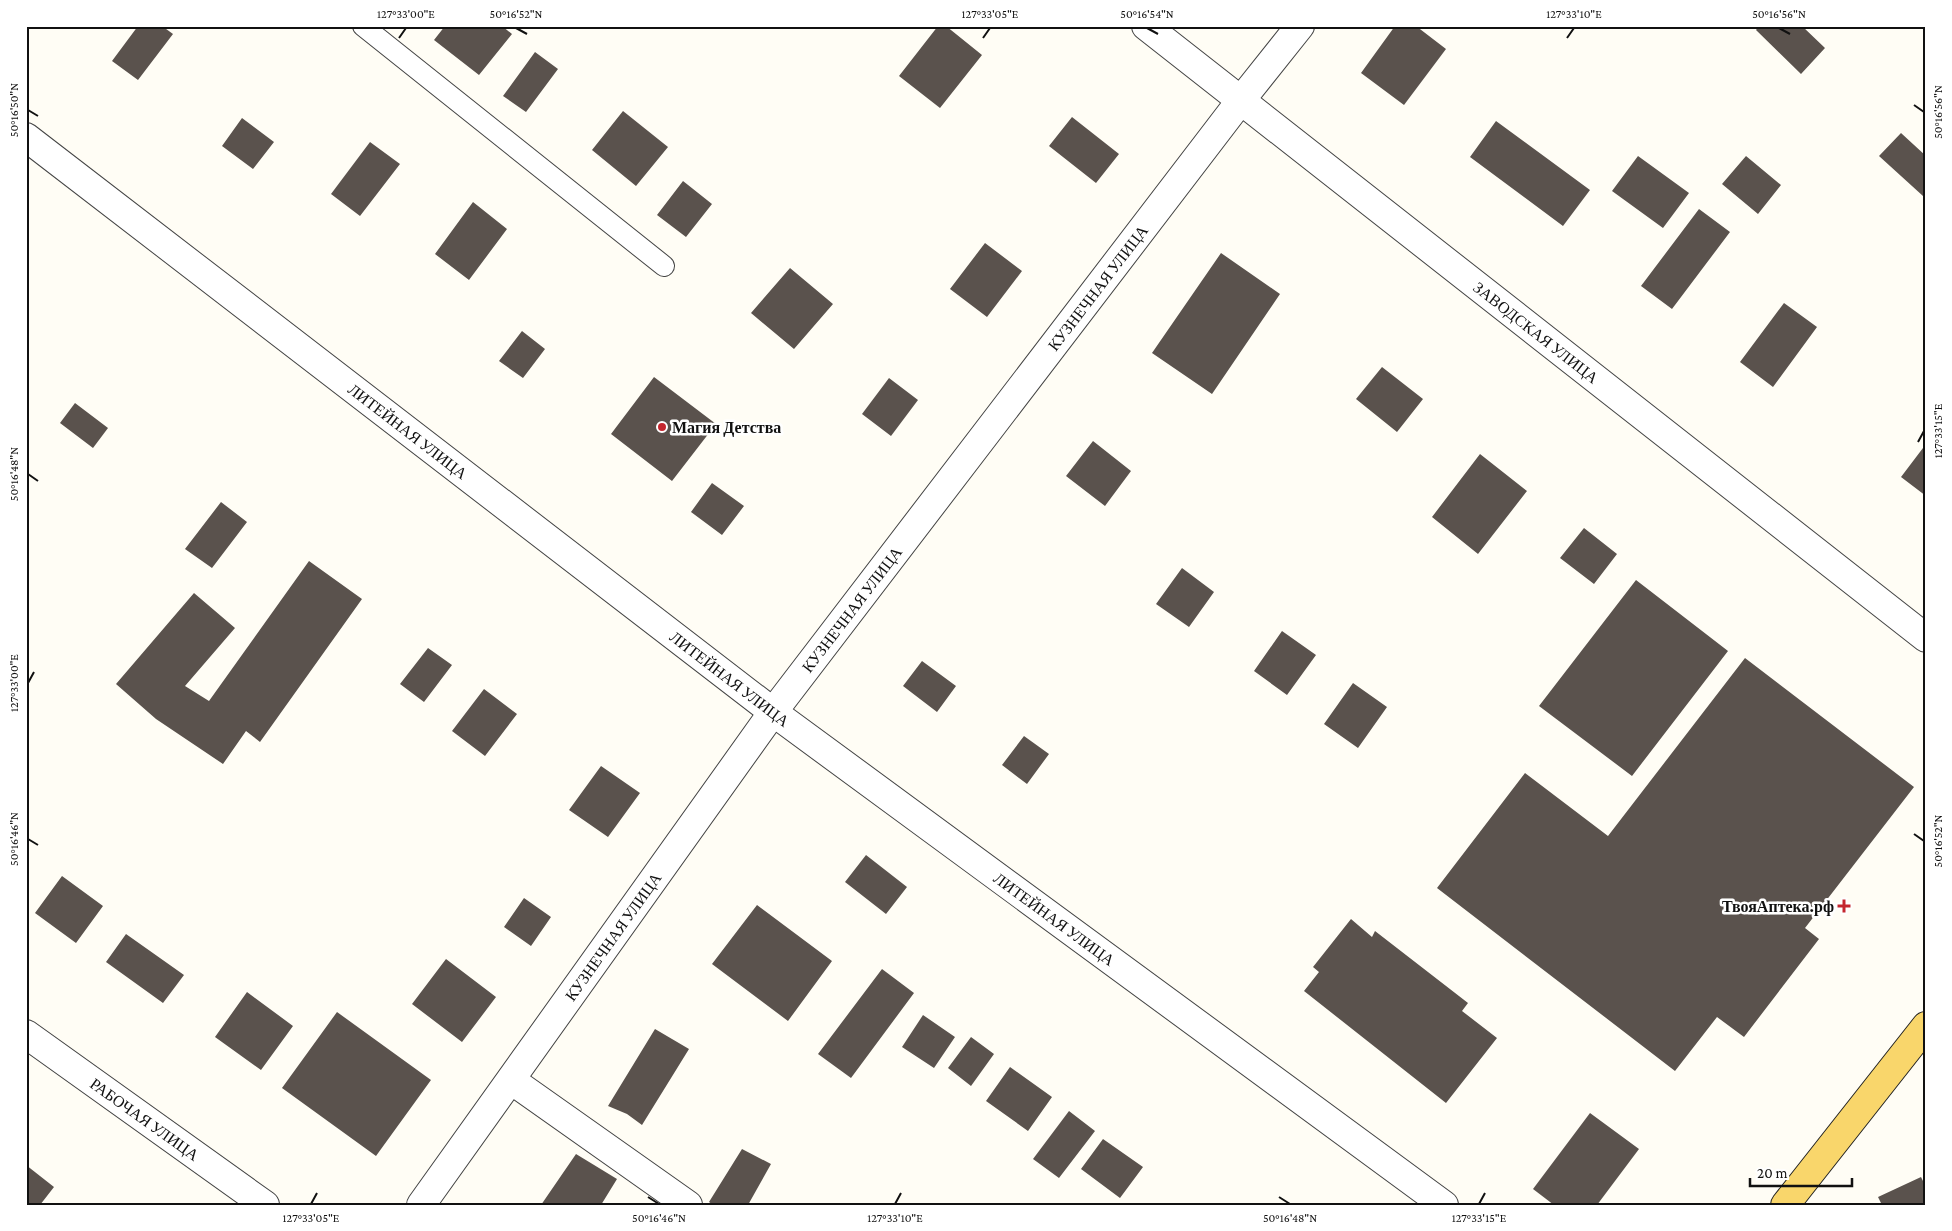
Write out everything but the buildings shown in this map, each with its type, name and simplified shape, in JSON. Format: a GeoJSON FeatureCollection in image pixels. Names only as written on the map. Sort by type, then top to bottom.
{"type":"FeatureCollection","features":[{"type":"Feature","properties":{"kind":"main road"},"geometry":{"type":"LineString","coordinates":[[1785,1205],[1926,1026]]}},
{"type":"Feature","properties":{"kind":"street","name":"ЗАВОДСКАЯ УЛИЦА"},"geometry":{"type":"LineString","coordinates":[[1146,26],[1926,638]]}},
{"type":"Feature","properties":{"kind":"street","name":"КУЗНЕЧНАЯ УЛИЦА"},"geometry":{"type":"LineString","coordinates":[[421,1205],[774,712],[1241,100],[1300,26]]}},
{"type":"Feature","properties":{"kind":"street","name":"ЛИТЕЙНАЯ УЛИЦА"},"geometry":{"type":"LineString","coordinates":[[26,137],[774,712],[1444,1205]]}},
{"type":"Feature","properties":{"kind":"street","name":"РАБОЧАЯ УЛИЦА"},"geometry":{"type":"LineString","coordinates":[[26,1034],[265,1205]]}},
{"type":"Feature","properties":{"kind":"street"},"geometry":{"type":"LineString","coordinates":[[511,1080],[688,1205]]}},
{"type":"Feature","properties":{"kind":"lane"},"geometry":{"type":"LineString","coordinates":[[363,26],[664,266]]}},
{"type":"Feature","properties":{"kind":"place","name":"Магия Детства"},"geometry":{"type":"Point","coordinates":[662,427]}},
{"type":"Feature","properties":{"kind":"place","name":"ТвояАптека.рф"},"geometry":{"type":"Point","coordinates":[1844,906]}}]}
